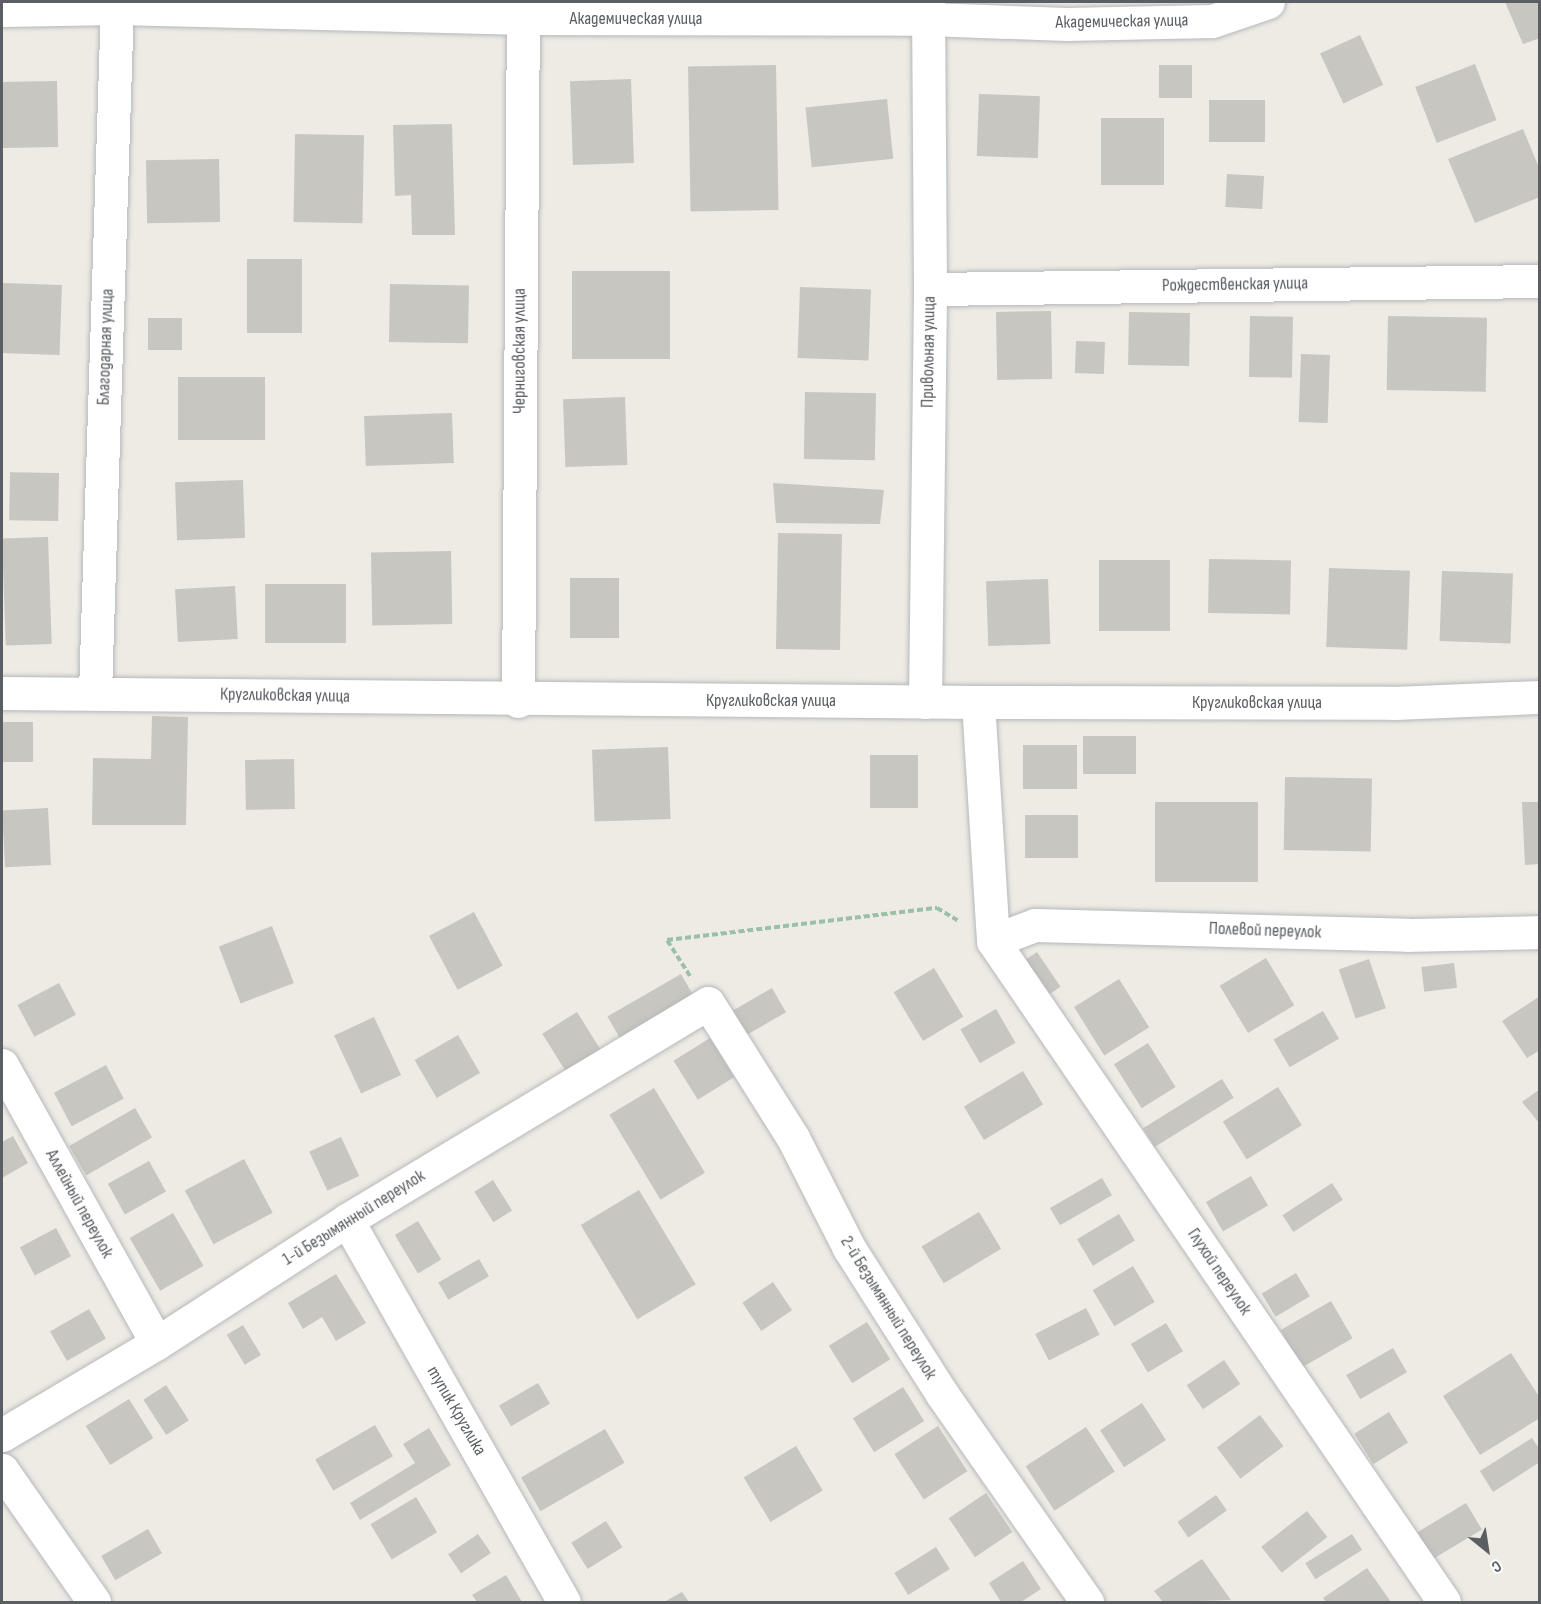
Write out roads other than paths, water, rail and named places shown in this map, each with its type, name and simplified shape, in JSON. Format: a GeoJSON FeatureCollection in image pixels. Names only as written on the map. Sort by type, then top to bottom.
{"type":"FeatureCollection","features":[{"type":"Feature","properties":{"kind":"street","name":"Академическая улица"},"geometry":{"type":"LineString","coordinates":[[2,10],[117,5],[523,10],[928,10],[1066,24],[1212,21],[1268,2]]}},
{"type":"Feature","properties":{"kind":"street","name":"Благодарная улица"},"geometry":{"type":"LineString","coordinates":[[95,692],[117,5]]}},
{"type":"Feature","properties":{"kind":"street","name":"Черниговская улица"},"geometry":{"type":"LineString","coordinates":[[518,700],[523,10]]}},
{"type":"Feature","properties":{"kind":"street","name":"Привольная улица"},"geometry":{"type":"LineString","coordinates":[[925,702],[930,289],[928,10]]}},
{"type":"Feature","properties":{"kind":"street","name":"Рождественская улица"},"geometry":{"type":"LineString","coordinates":[[930,289],[1539,281]]}},
{"type":"Feature","properties":{"kind":"street","name":"Кругликовская улица"},"geometry":{"type":"LineString","coordinates":[[2,693],[95,692],[518,700],[925,702],[1394,703],[1539,697]]}},
{"type":"Feature","properties":{"kind":"street"},"geometry":{"type":"LineString","coordinates":[[978,702],[993,941]]}},
{"type":"Feature","properties":{"kind":"street","name":"Полевой переулок"},"geometry":{"type":"LineString","coordinates":[[993,941],[1035,925],[1408,935],[1539,932]]}},
{"type":"Feature","properties":{"kind":"street","name":"Глухой переулок"},"geometry":{"type":"LineString","coordinates":[[993,941],[1444,1602]]}},
{"type":"Feature","properties":{"kind":"street","name":"1-й Безымянный переулок"},"geometry":{"type":"LineString","coordinates":[[2,1435],[157,1343],[347,1220],[708,1003]]}},
{"type":"Feature","properties":{"kind":"street","name":"2-й Безымянный переулок"},"geometry":{"type":"LineString","coordinates":[[708,1003],[793,1138],[849,1248],[942,1394],[1087,1602]]}},
{"type":"Feature","properties":{"kind":"street","name":"Аллейный переулок"},"geometry":{"type":"LineString","coordinates":[[2,1065],[157,1343]]}},
{"type":"Feature","properties":{"kind":"street","name":"тупик Круглика"},"geometry":{"type":"LineString","coordinates":[[347,1220],[564,1602]]}},
{"type":"Feature","properties":{"kind":"street"},"geometry":{"type":"LineString","coordinates":[[2,1470],[94,1602]]}}]}
